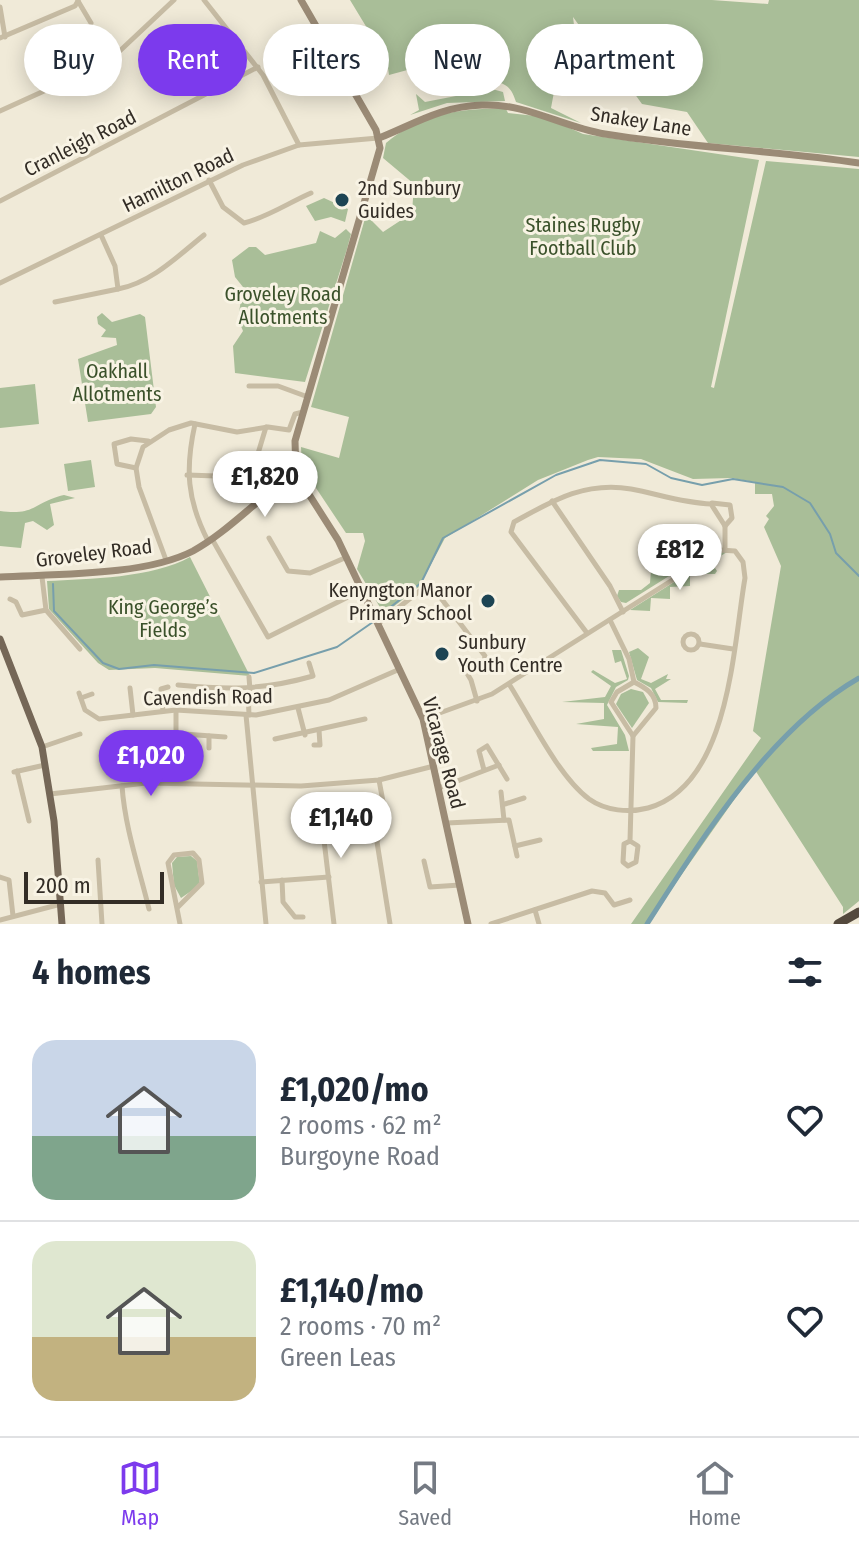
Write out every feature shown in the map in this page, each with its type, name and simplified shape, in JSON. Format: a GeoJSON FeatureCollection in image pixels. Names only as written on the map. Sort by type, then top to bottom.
{"type":"FeatureCollection","features":[{"type":"Feature","properties":{"kind":"highway"},"geometry":{"type":"LineString","coordinates":[[838,924],[859,912]]}},
{"type":"Feature","properties":{"kind":"main road"},"geometry":{"type":"LineString","coordinates":[[0,639],[42,747],[50,794],[62,924]]}},
{"type":"Feature","properties":{"kind":"street"},"geometry":{"type":"LineString","coordinates":[[78,0],[91,23]]}},
{"type":"Feature","properties":{"kind":"street"},"geometry":{"type":"LineString","coordinates":[[0,7],[2,37],[75,6],[78,0]]}},
{"type":"Feature","properties":{"kind":"street"},"geometry":{"type":"LineString","coordinates":[[0,111],[108,62],[174,0]]}},
{"type":"Feature","properties":{"kind":"street"},"geometry":{"type":"LineString","coordinates":[[204,0],[258,67],[299,145]]}},
{"type":"Feature","properties":{"kind":"street"},"geometry":{"type":"LineString","coordinates":[[296,474],[295,441],[379,153],[379,138],[335,55],[301,0]]}},
{"type":"Feature","properties":{"kind":"street"},"geometry":{"type":"LineString","coordinates":[[307,9],[313,0]]}},
{"type":"Feature","properties":{"kind":"street","name":"Cranleigh Road"},"geometry":{"type":"LineString","coordinates":[[0,201],[258,67]]}},
{"type":"Feature","properties":{"kind":"street","name":"Snakey Lane"},"geometry":{"type":"LineString","coordinates":[[379,138],[413,120],[443,110],[501,105],[529,109],[605,134],[859,163]]}},
{"type":"Feature","properties":{"kind":"street","name":"Hamilton Road"},"geometry":{"type":"LineString","coordinates":[[0,283],[209,180],[299,145],[379,138]]}},
{"type":"Feature","properties":{"kind":"street"},"geometry":{"type":"LineString","coordinates":[[209,180],[223,207],[244,223],[264,218],[276,208],[304,199],[311,193]]}},
{"type":"Feature","properties":{"kind":"street"},"geometry":{"type":"LineString","coordinates":[[101,235],[115,266],[118,289]]}},
{"type":"Feature","properties":{"kind":"street"},"geometry":{"type":"LineString","coordinates":[[55,302],[132,287],[150,277],[204,235]]}},
{"type":"Feature","properties":{"kind":"street"},"geometry":{"type":"LineString","coordinates":[[249,386],[278,386],[308,397]]}},
{"type":"Feature","properties":{"kind":"street"},"geometry":{"type":"LineString","coordinates":[[166,560],[141,500],[136,468],[138,457],[151,440],[182,425],[195,424],[237,432],[266,427],[289,430],[295,414],[303,412]]}},
{"type":"Feature","properties":{"kind":"street"},"geometry":{"type":"LineString","coordinates":[[195,424],[187,475],[189,497],[266,637],[363,590]]}},
{"type":"Feature","properties":{"kind":"street"},"geometry":{"type":"LineString","coordinates":[[256,460],[266,427]]}},
{"type":"Feature","properties":{"kind":"street"},"geometry":{"type":"LineString","coordinates":[[136,468],[117,464],[114,444],[131,439],[151,440]]}},
{"type":"Feature","properties":{"kind":"street","name":"Groveley Road"},"geometry":{"type":"LineString","coordinates":[[0,577],[90,573],[166,560],[210,540],[296,474]]}},
{"type":"Feature","properties":{"kind":"street","name":"Vicarage Road"},"geometry":{"type":"LineString","coordinates":[[296,474],[347,557],[423,719],[468,924]]}},
{"type":"Feature","properties":{"kind":"street"},"geometry":{"type":"LineString","coordinates":[[187,475],[216,476]]}},
{"type":"Feature","properties":{"kind":"street"},"geometry":{"type":"LineString","coordinates":[[587,633],[511,532],[514,522],[578,490],[617,487],[693,503],[730,505],[732,518],[725,526]]}},
{"type":"Feature","properties":{"kind":"street"},"geometry":{"type":"LineString","coordinates":[[552,501],[559,518],[610,586],[623,612]]}},
{"type":"Feature","properties":{"kind":"street"},"geometry":{"type":"LineString","coordinates":[[711,504],[725,526],[727,548]]}},
{"type":"Feature","properties":{"kind":"street"},"geometry":{"type":"LineString","coordinates":[[269,538],[288,571],[310,573],[347,557]]}},
{"type":"Feature","properties":{"kind":"street"},"geometry":{"type":"LineString","coordinates":[[423,719],[477,701],[509,684],[727,548]]}},
{"type":"Feature","properties":{"kind":"street"},"geometry":{"type":"LineString","coordinates":[[509,684],[576,786],[603,806],[631,811],[662,804],[673,797],[714,743],[745,570],[735,551],[727,548]]}},
{"type":"Feature","properties":{"kind":"street"},"geometry":{"type":"LineString","coordinates":[[42,577],[46,610],[80,649]]}},
{"type":"Feature","properties":{"kind":"street"},"geometry":{"type":"LineString","coordinates":[[379,623],[426,586],[437,593],[485,656],[484,662],[467,673]]}},
{"type":"Feature","properties":{"kind":"street"},"geometry":{"type":"LineString","coordinates":[[10,599],[16,602],[22,615],[46,610]]}},
{"type":"Feature","properties":{"kind":"street"},"geometry":{"type":"LineString","coordinates":[[610,620],[629,659],[634,682],[653,696],[656,708],[633,736]]}},
{"type":"Feature","properties":{"kind":"street"},"geometry":{"type":"LineString","coordinates":[[700,644],[733,649]]}},
{"type":"Feature","properties":{"kind":"street"},"geometry":{"type":"LineString","coordinates":[[459,660],[477,701]]}},
{"type":"Feature","properties":{"kind":"street"},"geometry":{"type":"LineString","coordinates":[[178,685],[249,690],[313,676],[309,663]]}},
{"type":"Feature","properties":{"kind":"street","name":"Cavendish Road"},"geometry":{"type":"LineString","coordinates":[[92,694],[80,696],[91,716],[105,718],[176,710],[248,715],[298,708],[351,693],[400,669]]}},
{"type":"Feature","properties":{"kind":"street"},"geometry":{"type":"LineString","coordinates":[[249,677],[251,785],[266,924]]}},
{"type":"Feature","properties":{"kind":"street"},"geometry":{"type":"LineString","coordinates":[[630,841],[633,736],[611,702],[617,692],[634,682]]}},
{"type":"Feature","properties":{"kind":"street"},"geometry":{"type":"LineString","coordinates":[[163,711],[161,689],[168,687]]}},
{"type":"Feature","properties":{"kind":"street"},"geometry":{"type":"LineString","coordinates":[[130,688],[133,715]]}},
{"type":"Feature","properties":{"kind":"street"},"geometry":{"type":"LineString","coordinates":[[298,708],[305,735]]}},
{"type":"Feature","properties":{"kind":"street"},"geometry":{"type":"LineString","coordinates":[[176,710],[181,747]]}},
{"type":"Feature","properties":{"kind":"street"},"geometry":{"type":"LineString","coordinates":[[275,739],[305,735],[365,719]]}},
{"type":"Feature","properties":{"kind":"street"},"geometry":{"type":"LineString","coordinates":[[314,745],[320,745],[319,730]]}},
{"type":"Feature","properties":{"kind":"street"},"geometry":{"type":"LineString","coordinates":[[42,747],[80,734]]}},
{"type":"Feature","properties":{"kind":"street"},"geometry":{"type":"LineString","coordinates":[[113,741],[179,734],[225,737]]}},
{"type":"Feature","properties":{"kind":"street"},"geometry":{"type":"LineString","coordinates":[[209,736],[209,748]]}},
{"type":"Feature","properties":{"kind":"street"},"geometry":{"type":"LineString","coordinates":[[130,739],[131,749]]}},
{"type":"Feature","properties":{"kind":"street"},"geometry":{"type":"LineString","coordinates":[[484,770],[480,747],[487,746],[507,779]]}},
{"type":"Feature","properties":{"kind":"street"},"geometry":{"type":"LineString","coordinates":[[29,821],[16,771],[45,765]]}},
{"type":"Feature","properties":{"kind":"street"},"geometry":{"type":"LineString","coordinates":[[439,788],[499,765]]}},
{"type":"Feature","properties":{"kind":"street"},"geometry":{"type":"LineString","coordinates":[[50,794],[122,786],[379,780],[434,766]]}},
{"type":"Feature","properties":{"kind":"street"},"geometry":{"type":"LineString","coordinates":[[379,780],[386,818],[377,842],[390,924]]}},
{"type":"Feature","properties":{"kind":"street"},"geometry":{"type":"LineString","coordinates":[[122,786],[125,825],[134,844],[148,907],[138,908]]}},
{"type":"Feature","properties":{"kind":"street"},"geometry":{"type":"LineString","coordinates":[[501,792],[505,804],[504,820]]}},
{"type":"Feature","properties":{"kind":"street"},"geometry":{"type":"LineString","coordinates":[[505,804],[524,798]]}},
{"type":"Feature","properties":{"kind":"street"},"geometry":{"type":"LineString","coordinates":[[447,823],[511,822],[517,856]]}},
{"type":"Feature","properties":{"kind":"street"},"geometry":{"type":"LineString","coordinates":[[312,833],[323,832],[334,924]]}},
{"type":"Feature","properties":{"kind":"street"},"geometry":{"type":"LineString","coordinates":[[515,846],[540,840]]}},
{"type":"Feature","properties":{"kind":"street"},"geometry":{"type":"LineString","coordinates":[[630,841],[638,846],[638,855],[636,862],[628,866],[623,862],[621,853],[624,844],[630,841]]}},
{"type":"Feature","properties":{"kind":"street"},"geometry":{"type":"LineString","coordinates":[[178,907],[202,883],[199,860],[193,853],[174,855],[168,863],[169,882],[180,924]]}},
{"type":"Feature","properties":{"kind":"street"},"geometry":{"type":"LineString","coordinates":[[424,861],[430,887],[460,885]]}},
{"type":"Feature","properties":{"kind":"street"},"geometry":{"type":"LineString","coordinates":[[100,864],[102,924]]}},
{"type":"Feature","properties":{"kind":"street"},"geometry":{"type":"LineString","coordinates":[[0,877],[9,880],[13,916]]}},
{"type":"Feature","properties":{"kind":"street"},"geometry":{"type":"LineString","coordinates":[[261,882],[329,877]]}},
{"type":"Feature","properties":{"kind":"street"},"geometry":{"type":"LineString","coordinates":[[282,880],[287,908],[295,917],[303,917]]}},
{"type":"Feature","properties":{"kind":"street"},"geometry":{"type":"LineString","coordinates":[[491,924],[598,890],[605,893],[614,905],[630,900]]}},
{"type":"Feature","properties":{"kind":"street"},"geometry":{"type":"LineString","coordinates":[[0,920],[61,904]]}},
{"type":"Feature","properties":{"kind":"street"},"geometry":{"type":"LineString","coordinates":[[535,910],[539,924]]}},
{"type":"Feature","properties":{"kind":"green space"},"geometry":{"type":"Polygon","coordinates":[[[350,0],[712,0],[768,4],[769,0],[859,0],[859,157],[708,143],[687,112],[642,104],[636,96],[703,96],[703,24],[578,24],[573,17],[574,24],[526,24],[526,96],[553,96],[551,108],[581,123],[516,102],[510,89],[510,24],[405,24],[405,71],[389,75],[389,24],[365,24],[350,0]]]}},
{"type":"Feature","properties":{"kind":"green space"},"geometry":{"type":"Polygon","coordinates":[[[416,96],[425,102],[456,96],[504,96],[505,101],[447,103],[410,115],[419,110],[416,96]]]}},
{"type":"Feature","properties":{"kind":"green space","name":"Staines Rugby Football Club"},"geometry":{"type":"Polygon","coordinates":[[[474,109],[506,109],[508,113],[545,117],[583,134],[759,160],[711,387],[714,388],[766,161],[859,169],[859,901],[843,914],[843,907],[755,770],[647,924],[631,924],[761,738],[753,731],[781,566],[764,527],[769,519],[766,516],[774,506],[772,494],[755,494],[755,482],[731,478],[693,479],[641,459],[598,457],[588,460],[538,480],[445,538],[419,587],[384,614],[357,569],[365,541],[363,533],[346,533],[302,467],[301,447],[339,458],[349,417],[311,407],[366,215],[383,232],[412,213],[414,184],[383,158],[386,143],[413,125],[443,114],[474,109]]]}},
{"type":"Feature","properties":{"kind":"green space"},"geometry":{"type":"Polygon","coordinates":[[[324,198],[348,209],[345,222],[331,217],[315,221],[306,206],[324,198]]]}},
{"type":"Feature","properties":{"kind":"green space","name":"Groveley Road Allotments"},"geometry":{"type":"Polygon","coordinates":[[[346,229],[351,234],[347,249],[305,382],[235,373],[233,346],[243,331],[238,319],[243,287],[235,277],[232,260],[249,247],[256,247],[265,255],[316,243],[320,231],[335,238],[346,229]]]}},
{"type":"Feature","properties":{"kind":"green space","name":"Oakhall Allotments"},"geometry":{"type":"Polygon","coordinates":[[[102,313],[112,322],[140,314],[145,317],[156,407],[151,414],[88,422],[78,359],[117,345],[116,338],[101,337],[106,330],[98,324],[97,317],[102,313]]]}},
{"type":"Feature","properties":{"kind":"green space"},"geometry":{"type":"Polygon","coordinates":[[[35,384],[39,424],[0,428],[0,388],[35,384]]]}},
{"type":"Feature","properties":{"kind":"green space"},"geometry":{"type":"Polygon","coordinates":[[[91,460],[95,487],[68,491],[64,464],[91,460]]]}},
{"type":"Feature","properties":{"kind":"green space"},"geometry":{"type":"Polygon","coordinates":[[[64,495],[75,498],[50,504],[54,525],[47,530],[33,521],[25,523],[21,548],[0,546],[0,511],[21,512],[64,495]]]}},
{"type":"Feature","properties":{"kind":"green space"},"geometry":{"type":"Polygon","coordinates":[[[723,551],[727,552],[711,562],[717,571],[715,574],[690,574],[690,586],[670,587],[670,599],[651,598],[650,611],[630,610],[723,551]]]}},
{"type":"Feature","properties":{"kind":"green space"},"geometry":{"type":"Polygon","coordinates":[[[669,552],[674,552],[675,566],[681,566],[680,553],[701,553],[701,556],[626,603],[621,602],[617,596],[619,590],[641,590],[650,583],[652,558],[656,559],[656,573],[670,572],[669,552]]]}},
{"type":"Feature","properties":{"kind":"green space","name":"King George’s Fields"},"geometry":{"type":"Polygon","coordinates":[[[190,557],[250,676],[155,668],[109,670],[98,663],[49,609],[47,581],[139,573],[190,557]]]}},
{"type":"Feature","properties":{"kind":"green space"},"geometry":{"type":"Polygon","coordinates":[[[638,648],[649,657],[641,679],[651,683],[668,674],[666,679],[671,679],[655,689],[661,700],[688,700],[687,703],[658,702],[651,688],[637,680],[629,652],[638,648]]]}},
{"type":"Feature","properties":{"kind":"green space"},"geometry":{"type":"Polygon","coordinates":[[[612,650],[621,650],[629,676],[628,680],[616,687],[607,705],[625,735],[629,751],[593,751],[591,748],[617,744],[618,727],[576,724],[604,719],[604,703],[562,702],[605,697],[611,686],[591,672],[593,670],[615,683],[627,679],[621,661],[615,663],[612,650]]]}},
{"type":"Feature","properties":{"kind":"green space"},"geometry":{"type":"Polygon","coordinates":[[[631,689],[643,692],[649,703],[632,728],[616,704],[621,694],[631,689]]]}},
{"type":"Feature","properties":{"kind":"green space"},"geometry":{"type":"Polygon","coordinates":[[[191,856],[197,861],[200,885],[181,898],[174,885],[172,863],[177,857],[191,856]]]}},
{"type":"Feature","properties":{"kind":"waterway"},"geometry":{"type":"LineString","coordinates":[[383,613],[421,583],[443,538],[556,475],[600,460],[646,464],[671,478],[702,485],[733,479],[783,487],[810,503],[830,534],[836,553],[859,576]]}},
{"type":"Feature","properties":{"kind":"waterway"},"geometry":{"type":"LineString","coordinates":[[53,584],[54,611],[103,663],[119,669],[154,665],[254,673],[337,647],[373,622]]}},
{"type":"Feature","properties":{"kind":"waterway"},"geometry":{"type":"LineString","coordinates":[[647,924],[715,822],[767,756],[796,726],[859,678]]}},
{"type":"Feature","properties":{"kind":"place","name":"2nd Sunbury Guides"},"geometry":{"type":"Point","coordinates":[342,200]}},
{"type":"Feature","properties":{"kind":"place","name":"Kenyngton Manor Primary School"},"geometry":{"type":"Point","coordinates":[488,601]}},
{"type":"Feature","properties":{"kind":"place","name":"Sunbury Youth Centre"},"geometry":{"type":"Point","coordinates":[442,654]}}]}
